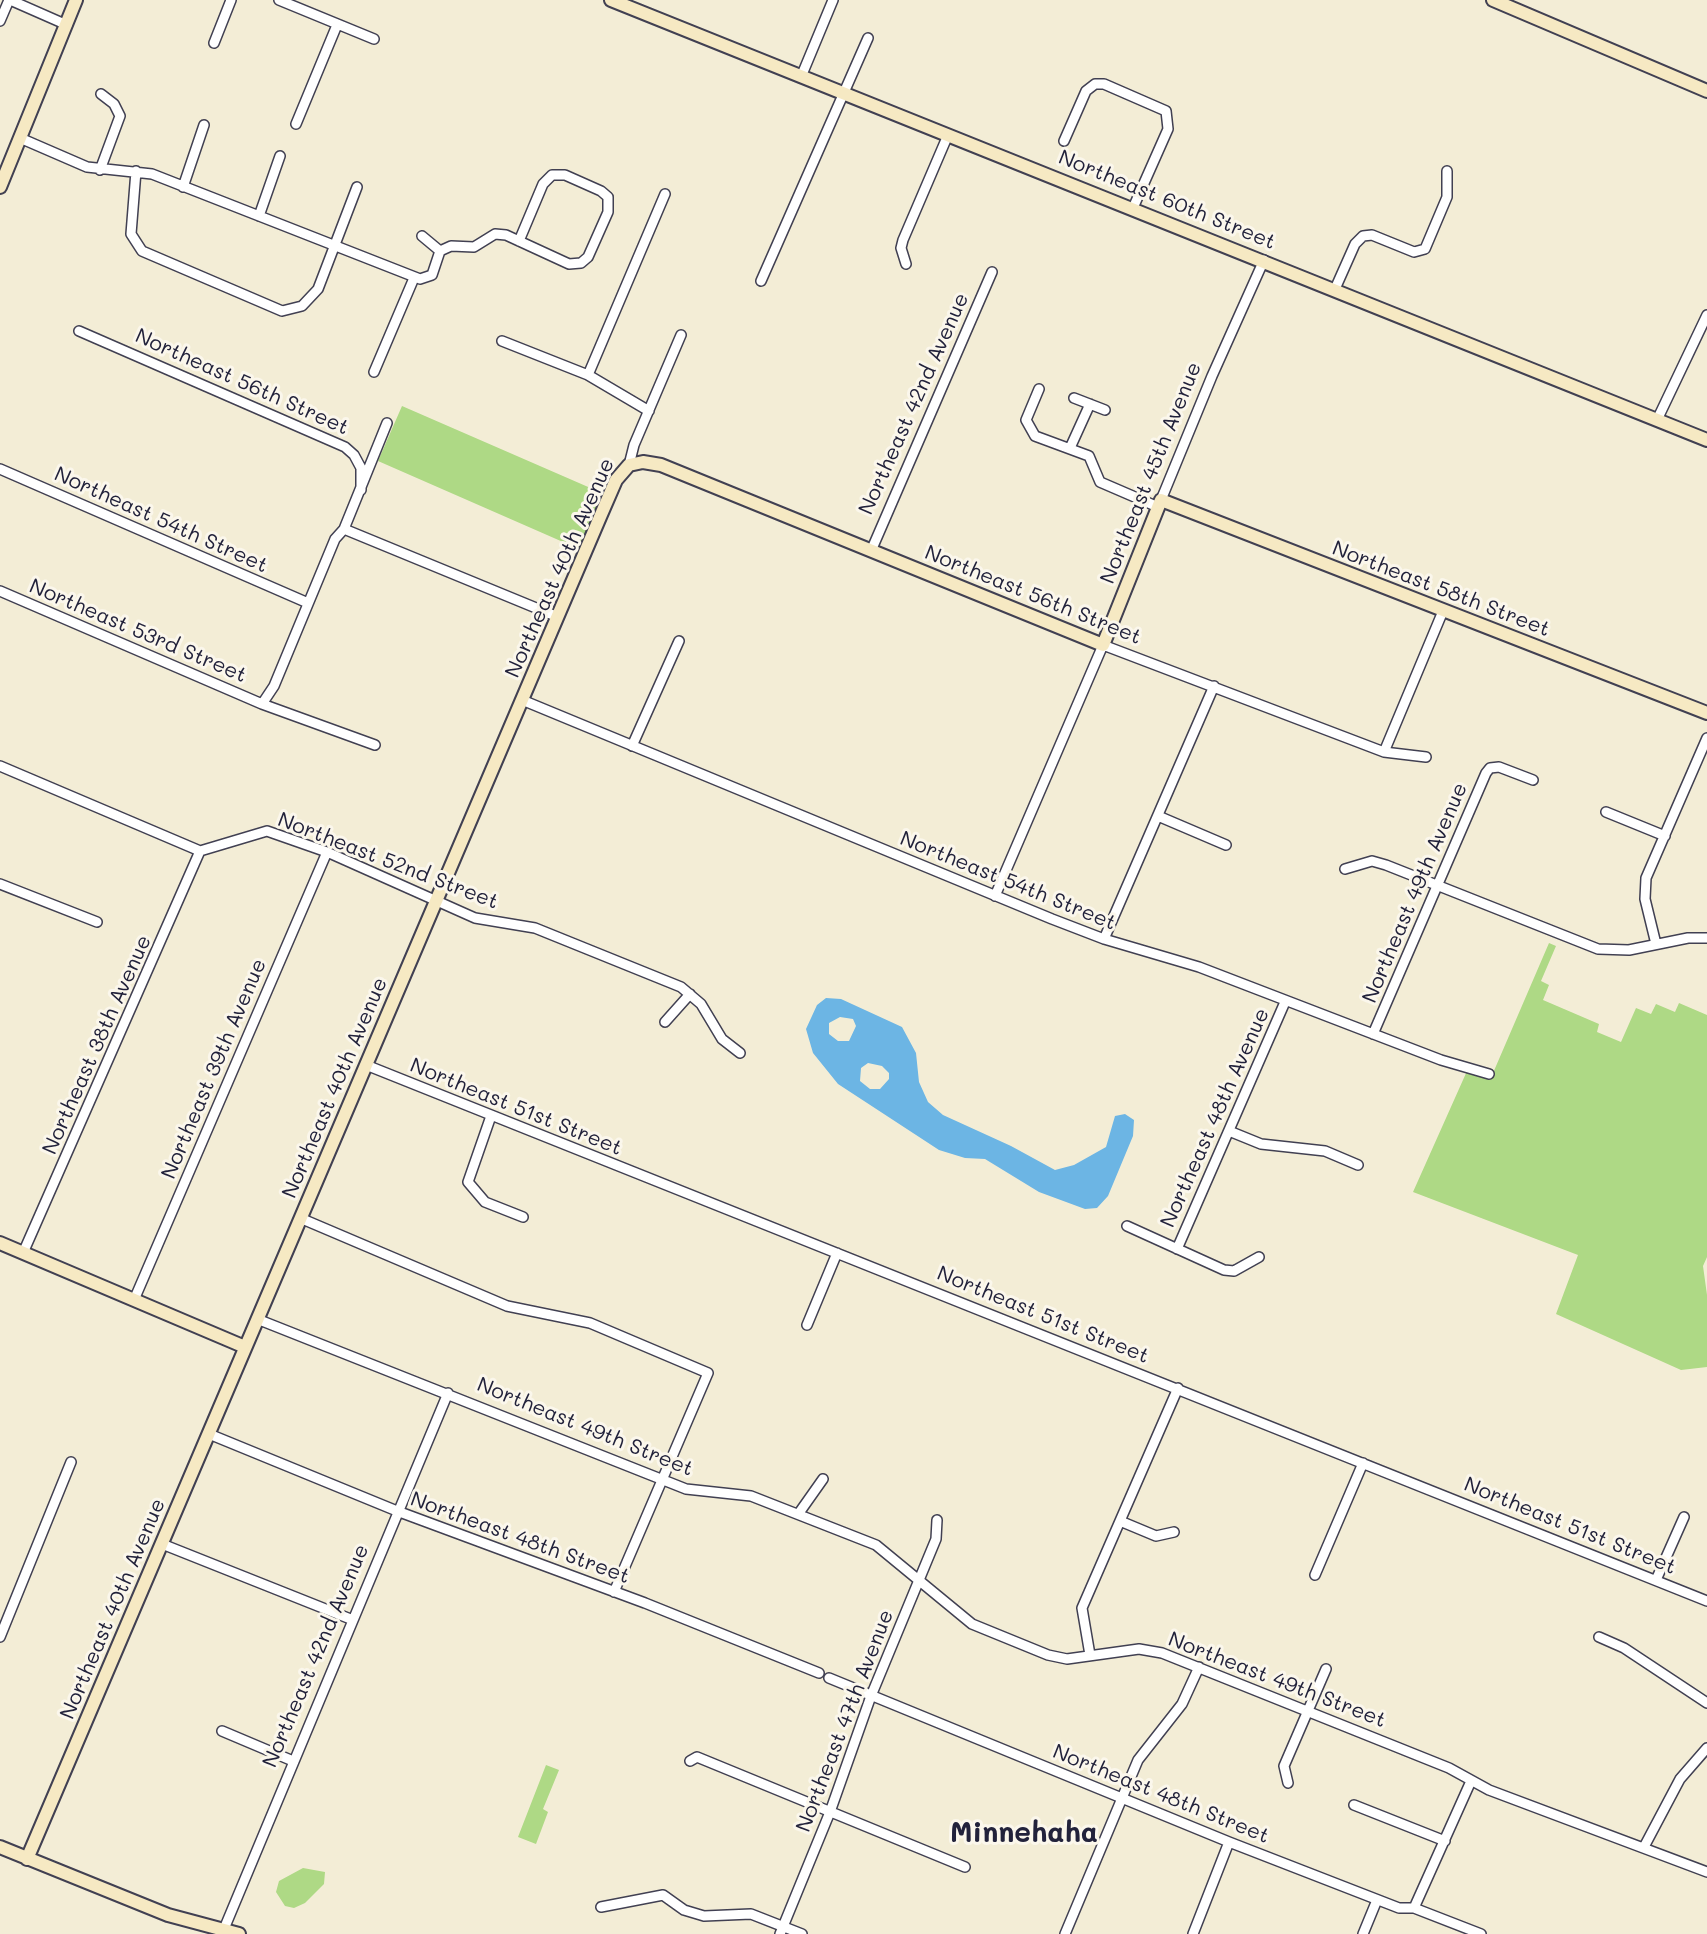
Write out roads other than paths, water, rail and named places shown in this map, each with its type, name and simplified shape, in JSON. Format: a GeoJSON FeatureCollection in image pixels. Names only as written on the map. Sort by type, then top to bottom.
{"type":"FeatureCollection","features":[{"type":"Feature","properties":{"kind":"street"},"geometry":{"type":"LineString","coordinates":[[0,21],[10,0],[67,24]]}},
{"type":"Feature","properties":{"kind":"street"},"geometry":{"type":"LineString","coordinates":[[0,187],[76,0]]}},
{"type":"Feature","properties":{"kind":"street"},"geometry":{"type":"LineString","coordinates":[[215,43],[231,0]]}},
{"type":"Feature","properties":{"kind":"street"},"geometry":{"type":"LineString","coordinates":[[279,0],[373,39]]}},
{"type":"Feature","properties":{"kind":"street","name":"Northeast 60th Street"},"geometry":{"type":"LineString","coordinates":[[611,0],[1707,440]]}},
{"type":"Feature","properties":{"kind":"street"},"geometry":{"type":"LineString","coordinates":[[801,78],[833,0]]}},
{"type":"Feature","properties":{"kind":"street"},"geometry":{"type":"LineString","coordinates":[[1493,0],[1707,91]]}},
{"type":"Feature","properties":{"kind":"street"},"geometry":{"type":"LineString","coordinates":[[296,124],[337,25]]}},
{"type":"Feature","properties":{"kind":"street"},"geometry":{"type":"LineString","coordinates":[[761,281],[868,38]]}},
{"type":"Feature","properties":{"kind":"street"},"geometry":{"type":"LineString","coordinates":[[1064,141],[1086,91],[1095,84],[1104,84],[1146,101],[1168,114],[1168,129],[1133,208]]}},
{"type":"Feature","properties":{"kind":"street"},"geometry":{"type":"LineString","coordinates":[[100,170],[120,116],[118,109],[101,94]]}},
{"type":"Feature","properties":{"kind":"street"},"geometry":{"type":"LineString","coordinates":[[183,187],[204,125]]}},
{"type":"Feature","properties":{"kind":"street"},"geometry":{"type":"LineString","coordinates":[[906,264],[901,248],[948,135]]}},
{"type":"Feature","properties":{"kind":"street"},"geometry":{"type":"LineString","coordinates":[[20,138],[100,170],[152,174],[414,278],[425,279],[432,275],[440,251],[451,246],[474,247],[495,234],[519,241],[569,264],[581,263],[588,257],[608,212],[608,197],[601,191],[565,175],[552,175],[543,184],[519,241]]}},
{"type":"Feature","properties":{"kind":"street"},"geometry":{"type":"LineString","coordinates":[[259,216],[280,156]]}},
{"type":"Feature","properties":{"kind":"street"},"geometry":{"type":"LineString","coordinates":[[1335,289],[1355,244],[1363,236],[1371,235],[1414,252],[1425,249],[1447,197],[1447,171]]}},
{"type":"Feature","properties":{"kind":"street"},"geometry":{"type":"LineString","coordinates":[[136,172],[131,234],[142,251],[274,309],[290,310],[312,299],[356,187]]}},
{"type":"Feature","properties":{"kind":"street"},"geometry":{"type":"LineString","coordinates":[[588,375],[665,194]]}},
{"type":"Feature","properties":{"kind":"street"},"geometry":{"type":"LineString","coordinates":[[422,236],[440,251]]}},
{"type":"Feature","properties":{"kind":"street","name":"Northeast 45th Avenue"},"geometry":{"type":"LineString","coordinates":[[995,896],[1103,645],[1212,376],[1264,260]]}},
{"type":"Feature","properties":{"kind":"street","name":"Northeast 42nd Avenue"},"geometry":{"type":"LineString","coordinates":[[871,551],[992,272]]}},
{"type":"Feature","properties":{"kind":"street"},"geometry":{"type":"LineString","coordinates":[[374,372],[414,278]]}},
{"type":"Feature","properties":{"kind":"street"},"geometry":{"type":"LineString","coordinates":[[1657,420],[1707,315]]}},
{"type":"Feature","properties":{"kind":"street","name":"Northeast 56th Street"},"geometry":{"type":"LineString","coordinates":[[79,331],[337,442],[354,455],[360,468],[361,490]]}},
{"type":"Feature","properties":{"kind":"street","name":"Northeast 40th Avenue"},"geometry":{"type":"LineString","coordinates":[[27,1859],[616,480],[629,465],[634,445],[681,335]]}},
{"type":"Feature","properties":{"kind":"street"},"geometry":{"type":"LineString","coordinates":[[502,341],[588,375],[649,411]]}},
{"type":"Feature","properties":{"kind":"street"},"geometry":{"type":"LineString","coordinates":[[1039,389],[1026,419],[1035,436],[1092,458],[1097,478],[1105,486],[1160,504]]}},
{"type":"Feature","properties":{"kind":"street"},"geometry":{"type":"LineString","coordinates":[[1074,398],[1105,410]]}},
{"type":"Feature","properties":{"kind":"street"},"geometry":{"type":"LineString","coordinates":[[1070,448],[1090,404]]}},
{"type":"Feature","properties":{"kind":"street"},"geometry":{"type":"LineString","coordinates":[[262,704],[274,686],[335,539],[344,529],[387,423]]}},
{"type":"Feature","properties":{"kind":"street","name":"Northeast 56th Street"},"geometry":{"type":"LineString","coordinates":[[629,465],[643,462],[661,465],[1103,645],[1384,752],[1426,757]]}},
{"type":"Feature","properties":{"kind":"street","name":"Northeast 54th Street"},"geometry":{"type":"LineString","coordinates":[[0,468],[308,603]]}},
{"type":"Feature","properties":{"kind":"street","name":"Northeast 58th Street"},"geometry":{"type":"LineString","coordinates":[[1160,504],[1707,713]]}},
{"type":"Feature","properties":{"kind":"street"},"geometry":{"type":"LineString","coordinates":[[344,529],[558,617]]}},
{"type":"Feature","properties":{"kind":"street","name":"Northeast 53rd Street"},"geometry":{"type":"LineString","coordinates":[[0,591],[262,704],[375,745]]}},
{"type":"Feature","properties":{"kind":"street"},"geometry":{"type":"LineString","coordinates":[[1384,752],[1443,611]]}},
{"type":"Feature","properties":{"kind":"street"},"geometry":{"type":"LineString","coordinates":[[632,746],[679,640]]}},
{"type":"Feature","properties":{"kind":"street"},"geometry":{"type":"LineString","coordinates":[[1104,939],[1214,686]]}},
{"type":"Feature","properties":{"kind":"street","name":"Northeast 54th Street"},"geometry":{"type":"LineString","coordinates":[[522,700],[1104,939],[1199,967],[1441,1060],[1489,1074]]}},
{"type":"Feature","properties":{"kind":"street"},"geometry":{"type":"LineString","coordinates":[[1656,944],[1644,886],[1707,738]]}},
{"type":"Feature","properties":{"kind":"street"},"geometry":{"type":"LineString","coordinates":[[0,766],[200,851]]}},
{"type":"Feature","properties":{"kind":"street","name":"Northeast 49th Avenue"},"geometry":{"type":"LineString","coordinates":[[1373,1034],[1490,768],[1499,767],[1533,780]]}},
{"type":"Feature","properties":{"kind":"street"},"geometry":{"type":"LineString","coordinates":[[1606,812],[1665,836]]}},
{"type":"Feature","properties":{"kind":"street"},"geometry":{"type":"LineString","coordinates":[[1158,816],[1226,845]]}},
{"type":"Feature","properties":{"kind":"street","name":"Northeast 52nd Street"},"geometry":{"type":"LineString","coordinates":[[200,851],[267,831],[327,852],[438,899],[475,918],[535,928],[670,981],[690,994],[722,1039],[740,1053]]}},
{"type":"Feature","properties":{"kind":"street","name":"Northeast 38th Avenue"},"geometry":{"type":"LineString","coordinates":[[23,1253],[200,851]]}},
{"type":"Feature","properties":{"kind":"street","name":"Northeast 39th Avenue"},"geometry":{"type":"LineString","coordinates":[[134,1300],[327,852]]}},
{"type":"Feature","properties":{"kind":"street"},"geometry":{"type":"LineString","coordinates":[[1345,869],[1372,861],[1598,949],[1629,950],[1688,938],[1707,938]]}},
{"type":"Feature","properties":{"kind":"street"},"geometry":{"type":"LineString","coordinates":[[0,884],[97,922]]}},
{"type":"Feature","properties":{"kind":"street"},"geometry":{"type":"LineString","coordinates":[[666,1022],[690,994]]}},
{"type":"Feature","properties":{"kind":"street","name":"Northeast 48th Avenue"},"geometry":{"type":"LineString","coordinates":[[1177,1249],[1285,1002]]}},
{"type":"Feature","properties":{"kind":"street","name":"Northeast 51st Street"},"geometry":{"type":"LineString","coordinates":[[366,1065],[1707,1601]]}},
{"type":"Feature","properties":{"kind":"street"},"geometry":{"type":"LineString","coordinates":[[491,1116],[468,1182],[485,1202],[523,1217]]}},
{"type":"Feature","properties":{"kind":"street"},"geometry":{"type":"LineString","coordinates":[[1229,1131],[1261,1144],[1325,1151],[1358,1165]]}},
{"type":"Feature","properties":{"kind":"street"},"geometry":{"type":"LineString","coordinates":[[300,1219],[507,1306],[590,1323],[708,1373],[614,1592]]}},
{"type":"Feature","properties":{"kind":"street"},"geometry":{"type":"LineString","coordinates":[[1127,1226],[1234,1272],[1259,1256]]}},
{"type":"Feature","properties":{"kind":"street"},"geometry":{"type":"LineString","coordinates":[[0,1243],[245,1347]]}},
{"type":"Feature","properties":{"kind":"street"},"geometry":{"type":"LineString","coordinates":[[807,1325],[837,1253]]}},
{"type":"Feature","properties":{"kind":"street","name":"Northeast 49th Street"},"geometry":{"type":"LineString","coordinates":[[257,1319],[686,1489],[751,1496],[876,1545],[972,1624],[1048,1655],[1067,1659],[1139,1649],[1162,1653],[1449,1768],[1471,1781],[1707,1872]]}},
{"type":"Feature","properties":{"kind":"street"},"geometry":{"type":"LineString","coordinates":[[1090,1655],[1082,1608],[1178,1388]]}},
{"type":"Feature","properties":{"kind":"street","name":"Northeast 42nd Avenue"},"geometry":{"type":"LineString","coordinates":[[223,1932],[448,1393]]}},
{"type":"Feature","properties":{"kind":"street","name":"Northeast 48th Street"},"geometry":{"type":"LineString","coordinates":[[209,1434],[397,1511],[614,1592],[819,1673]]}},
{"type":"Feature","properties":{"kind":"street"},"geometry":{"type":"LineString","coordinates":[[0,1637],[71,1462]]}},
{"type":"Feature","properties":{"kind":"street"},"geometry":{"type":"LineString","coordinates":[[1315,1574],[1363,1463]]}},
{"type":"Feature","properties":{"kind":"street"},"geometry":{"type":"LineString","coordinates":[[799,1513],[823,1479]]}},
{"type":"Feature","properties":{"kind":"street"},"geometry":{"type":"LineString","coordinates":[[1656,1580],[1684,1517]]}},
{"type":"Feature","properties":{"kind":"street","name":"Northeast 47th Avenue"},"geometry":{"type":"LineString","coordinates":[[781,1930],[830,1812],[871,1696],[936,1539],[937,1520]]}},
{"type":"Feature","properties":{"kind":"street"},"geometry":{"type":"LineString","coordinates":[[1120,1521],[1156,1536],[1174,1532]]}},
{"type":"Feature","properties":{"kind":"street"},"geometry":{"type":"LineString","coordinates":[[162,1544],[353,1620]]}},
{"type":"Feature","properties":{"kind":"street"},"geometry":{"type":"LineString","coordinates":[[1599,1637],[1624,1648],[1707,1703]]}},
{"type":"Feature","properties":{"kind":"street"},"geometry":{"type":"LineString","coordinates":[[1065,1934],[1138,1760],[1182,1704],[1199,1667]]}},
{"type":"Feature","properties":{"kind":"street"},"geometry":{"type":"LineString","coordinates":[[1288,1783],[1284,1766],[1305,1711],[1326,1669]]}},
{"type":"Feature","properties":{"kind":"street","name":"Northeast 48th Street"},"geometry":{"type":"LineString","coordinates":[[829,1678],[1229,1842],[1377,1900],[1405,1910],[1414,1908],[1481,1934]]}},
{"type":"Feature","properties":{"kind":"street"},"geometry":{"type":"LineString","coordinates":[[222,1731],[293,1760]]}},
{"type":"Feature","properties":{"kind":"street"},"geometry":{"type":"LineString","coordinates":[[1644,1847],[1681,1780],[1707,1748]]}},
{"type":"Feature","properties":{"kind":"street"},"geometry":{"type":"LineString","coordinates":[[690,1761],[697,1757],[965,1867]]}},
{"type":"Feature","properties":{"kind":"street"},"geometry":{"type":"LineString","coordinates":[[1414,1908],[1471,1781]]}},
{"type":"Feature","properties":{"kind":"street"},"geometry":{"type":"LineString","coordinates":[[1354,1805],[1445,1841]]}},
{"type":"Feature","properties":{"kind":"street"},"geometry":{"type":"LineString","coordinates":[[1193,1934],[1229,1842]]}},
{"type":"Feature","properties":{"kind":"street"},"geometry":{"type":"LineString","coordinates":[[0,1847],[168,1915],[223,1932],[239,1934]]}},
{"type":"Feature","properties":{"kind":"street"},"geometry":{"type":"LineString","coordinates":[[601,1907],[663,1895],[684,1910],[704,1916],[751,1914],[781,1930],[802,1934]]}},
{"type":"Feature","properties":{"kind":"street"},"geometry":{"type":"LineString","coordinates":[[1363,1934],[1377,1900]]}},
{"type":"Feature","properties":{"kind":"water"},"geometry":{"type":"Polygon","coordinates":[[[826,998],[841,999],[902,1027],[916,1053],[919,1082],[928,1102],[943,1115],[1011,1146],[1055,1170],[1074,1165],[1106,1147],[1115,1116],[1125,1114],[1134,1120],[1133,1136],[1108,1196],[1097,1208],[1085,1209],[1039,1192],[985,1159],[965,1158],[939,1150],[838,1084],[813,1053],[806,1029],[817,1005],[826,998]],[[840,1017],[829,1023],[829,1034],[838,1041],[849,1041],[856,1026],[853,1019],[840,1017]],[[868,1063],[861,1068],[860,1081],[870,1089],[880,1089],[889,1079],[889,1073],[882,1066],[868,1063]]]}},
{"type":"Feature","properties":{"kind":"district","name":"Minnehaha"},"geometry":{"type":"Point","coordinates":[1024,1833]}}]}
